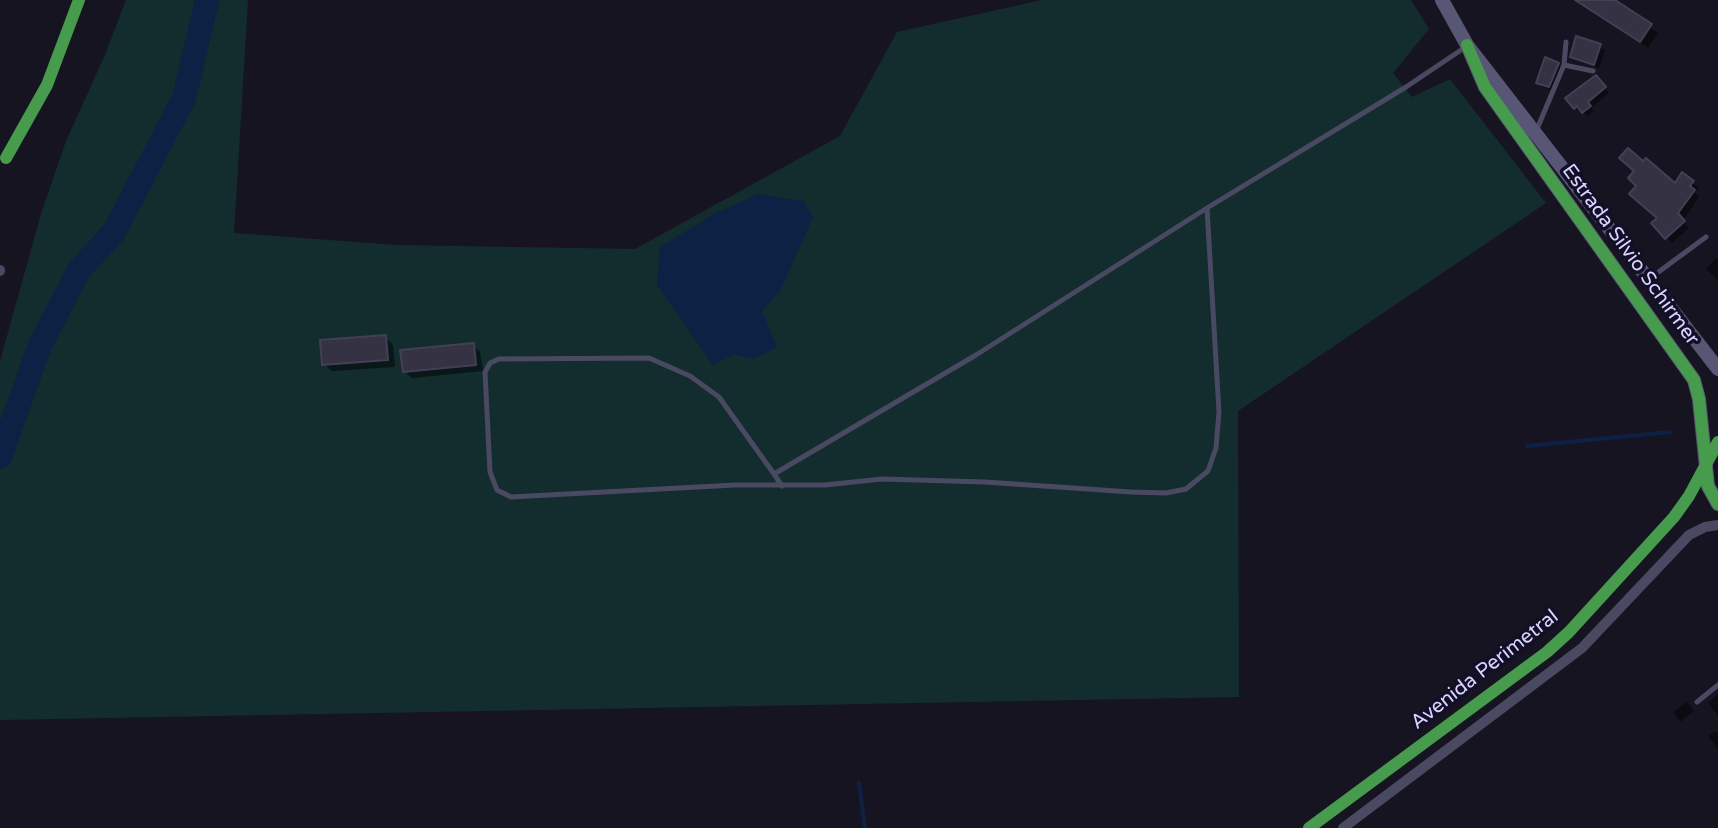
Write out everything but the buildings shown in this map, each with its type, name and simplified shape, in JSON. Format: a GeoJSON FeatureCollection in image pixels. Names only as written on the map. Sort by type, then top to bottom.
{"type":"FeatureCollection","features":[{"type":"Feature","properties":{"kind":"street"},"geometry":{"type":"LineString","coordinates":[[6,158],[47,85],[79,0]]}},
{"type":"Feature","properties":{"kind":"street","name":"Estrada Silvio Schirmer"},"geometry":{"type":"LineString","coordinates":[[1442,0],[1467,45],[1485,87],[1694,380],[1699,399],[1708,486],[1718,504]]}},
{"type":"Feature","properties":{"kind":"street","name":"Estrada Silvio Schirmer"},"geometry":{"type":"LineString","coordinates":[[1467,45],[1718,369]]}},
{"type":"Feature","properties":{"kind":"street","name":"Avenida Perimetral"},"geometry":{"type":"LineString","coordinates":[[1309,828],[1547,652],[1569,632],[1674,517],[1718,442]]}},
{"type":"Feature","properties":{"kind":"street","name":"Avenida Perimetral"},"geometry":{"type":"LineString","coordinates":[[1343,828],[1582,648],[1689,535],[1718,525]]}},
{"type":"Feature","properties":{"kind":"lane"},"geometry":{"type":"LineString","coordinates":[[1535,133],[1564,65],[1566,42]]}},
{"type":"Feature","properties":{"kind":"lane"},"geometry":{"type":"LineString","coordinates":[[774,474],[976,355],[1207,208],[1406,87],[1467,45]]}},
{"type":"Feature","properties":{"kind":"lane"},"geometry":{"type":"LineString","coordinates":[[1564,65],[1593,71]]}},
{"type":"Feature","properties":{"kind":"lane"},"geometry":{"type":"LineString","coordinates":[[783,486],[719,397],[690,376],[649,358],[499,359],[490,363],[485,372],[490,472],[497,490],[511,497],[735,485],[783,486],[882,479],[1131,492],[1166,493],[1186,489],[1208,471],[1216,448],[1219,412],[1207,208]]}},
{"type":"Feature","properties":{"kind":"lane"},"geometry":{"type":"LineString","coordinates":[[1648,280],[1706,237]]}},
{"type":"Feature","properties":{"kind":"lane"},"geometry":{"type":"LineString","coordinates":[[1697,702],[1718,685]]}},
{"type":"Feature","properties":{"kind":"green space"},"geometry":{"type":"Polygon","coordinates":[[[126,0],[248,0],[234,233],[397,245],[635,249],[840,136],[897,32],[1042,0],[1411,0],[1429,29],[1393,73],[1412,97],[1450,79],[1546,203],[1238,411],[1239,697],[0,720],[0,361],[41,214],[66,141],[126,0]]]}},
{"type":"Feature","properties":{"kind":"water"},"geometry":{"type":"Polygon","coordinates":[[[758,194],[803,201],[813,217],[781,289],[762,311],[777,347],[754,359],[734,354],[713,365],[657,285],[660,247],[714,214],[758,194]]]}},
{"type":"Feature","properties":{"kind":"waterway"},"geometry":{"type":"LineString","coordinates":[[0,457],[40,345],[79,270],[114,232],[184,98],[207,0]]}},
{"type":"Feature","properties":{"kind":"waterway"},"geometry":{"type":"LineString","coordinates":[[1527,446],[1670,432]]}},
{"type":"Feature","properties":{"kind":"waterway"},"geometry":{"type":"LineString","coordinates":[[859,783],[865,828]]}},
{"type":"Feature","properties":{"kind":"cycle path"},"geometry":{"type":"LineString","coordinates":[[6,158],[47,85],[79,0]]}},
{"type":"Feature","properties":{"kind":"cycle path"},"geometry":{"type":"LineString","coordinates":[[1467,45],[1485,87],[1694,380],[1699,399],[1708,486],[1718,504]]}},
{"type":"Feature","properties":{"kind":"cycle path"},"geometry":{"type":"LineString","coordinates":[[1309,828],[1547,652],[1569,632],[1674,517],[1718,442]]}}]}
